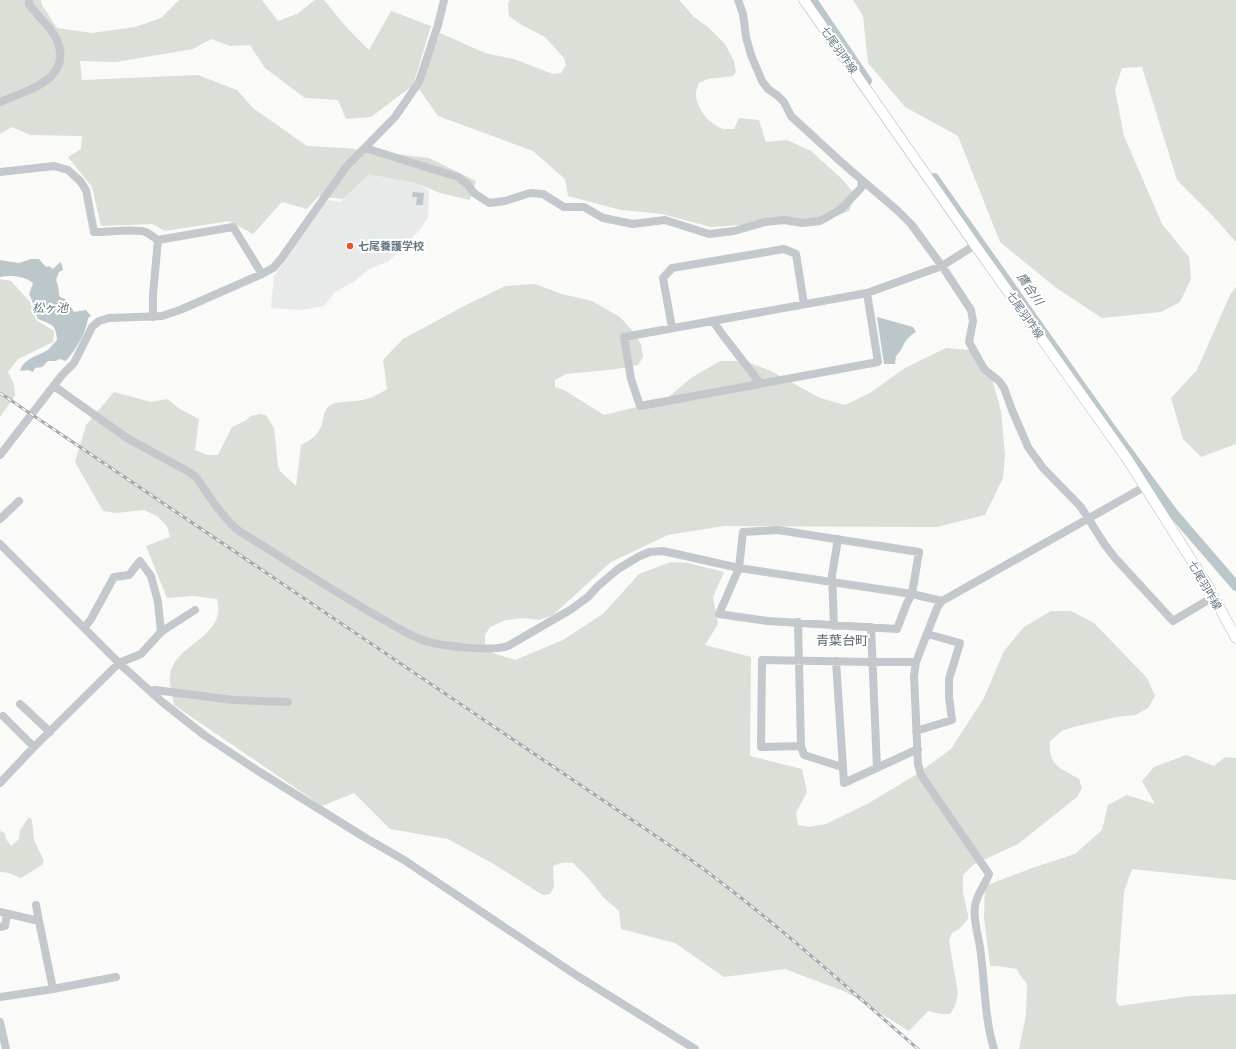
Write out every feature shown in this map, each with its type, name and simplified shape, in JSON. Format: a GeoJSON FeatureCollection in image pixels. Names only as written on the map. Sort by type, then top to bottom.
{"type":"FeatureCollection","features":[{"type":"Feature","properties":{"kind":"main road","name":"七尾羽咋線"},"geometry":{"type":"LineString","coordinates":[[804,0],[975,246],[1146,486],[1206,583],[1236,638]]}},
{"type":"Feature","properties":{"kind":"street"},"geometry":{"type":"LineString","coordinates":[[0,102],[37,87],[53,75],[59,67],[61,58],[56,38],[48,26],[34,12],[29,4],[29,0]]}},
{"type":"Feature","properties":{"kind":"street"},"geometry":{"type":"LineString","coordinates":[[1,451],[74,363],[92,327],[99,321],[109,318],[162,316],[180,310],[262,274],[272,268],[281,259],[346,166],[396,116],[419,82],[438,25],[444,0]]}},
{"type":"Feature","properties":{"kind":"street"},"geometry":{"type":"LineString","coordinates":[[738,0],[743,14],[746,37],[751,55],[762,81],[768,89],[784,102],[792,116],[911,224],[942,266],[972,312],[974,321],[969,342],[984,369],[1004,388],[1028,447],[1043,468],[1070,494],[1089,519],[1109,550],[1173,621],[1213,598]]}},
{"type":"Feature","properties":{"kind":"street"},"geometry":{"type":"LineString","coordinates":[[365,148],[458,177],[467,184],[474,193],[489,203],[505,201],[530,193],[543,194],[564,207],[584,207],[603,218],[633,224],[665,220],[710,234],[734,231],[765,222],[784,220],[802,223],[820,221],[841,209],[861,188],[862,180]]}},
{"type":"Feature","properties":{"kind":"street"},"geometry":{"type":"LineString","coordinates":[[0,172],[54,166],[62,167],[68,170],[80,181],[86,190],[94,232],[142,231],[158,240],[233,227],[262,274]]}},
{"type":"Feature","properties":{"kind":"street"},"geometry":{"type":"LineString","coordinates":[[153,316],[153,294],[158,240]]}},
{"type":"Feature","properties":{"kind":"street"},"geometry":{"type":"LineString","coordinates":[[867,293],[878,362],[640,406],[631,379],[624,337],[867,293],[942,266],[975,246]]}},
{"type":"Feature","properties":{"kind":"street"},"geometry":{"type":"LineString","coordinates":[[672,328],[664,278],[672,268],[784,249],[796,254],[804,304]]}},
{"type":"Feature","properties":{"kind":"street"},"geometry":{"type":"LineString","coordinates":[[713,321],[760,383]]}},
{"type":"Feature","properties":{"kind":"street"},"geometry":{"type":"LineString","coordinates":[[54,386],[127,438],[196,477],[231,524],[239,531],[355,603],[408,633],[431,643],[480,648],[501,648],[508,646],[570,610],[588,597],[598,586],[618,569],[649,552],[663,551],[739,568],[912,594],[942,601]]}},
{"type":"Feature","properties":{"kind":"street"},"geometry":{"type":"LineString","coordinates":[[994,1049],[989,1032],[980,946],[974,908],[989,874],[921,774],[918,764],[916,731],[914,676],[916,662],[937,608],[942,601],[1146,486]]}},
{"type":"Feature","properties":{"kind":"street"},"geometry":{"type":"LineString","coordinates":[[1,516],[19,500]]}},
{"type":"Feature","properties":{"kind":"street"},"geometry":{"type":"LineString","coordinates":[[778,530],[919,552],[912,594],[907,602],[897,629],[768,621],[720,614],[739,568],[743,532],[778,530]]}},
{"type":"Feature","properties":{"kind":"street"},"geometry":{"type":"LineString","coordinates":[[834,626],[832,582],[838,539]]}},
{"type":"Feature","properties":{"kind":"street"},"geometry":{"type":"LineString","coordinates":[[0,544],[119,663],[161,701],[204,735],[364,837],[404,860],[576,974],[695,1049]]}},
{"type":"Feature","properties":{"kind":"street"},"geometry":{"type":"LineString","coordinates":[[84,628],[91,619],[114,577],[129,575],[140,561],[151,576],[158,602],[161,632]]}},
{"type":"Feature","properties":{"kind":"street"},"geometry":{"type":"LineString","coordinates":[[0,783],[34,747],[119,663],[141,654],[161,632],[195,610]]}},
{"type":"Feature","properties":{"kind":"street"},"geometry":{"type":"LineString","coordinates":[[798,622],[801,746],[804,755],[842,767]]}},
{"type":"Feature","properties":{"kind":"street"},"geometry":{"type":"LineString","coordinates":[[871,627],[877,768]]}},
{"type":"Feature","properties":{"kind":"street"},"geometry":{"type":"LineString","coordinates":[[916,731],[952,720],[948,697],[949,679],[960,643],[927,634]]}},
{"type":"Feature","properties":{"kind":"street"},"geometry":{"type":"LineString","coordinates":[[801,746],[761,747],[762,660],[916,662]]}},
{"type":"Feature","properties":{"kind":"street"},"geometry":{"type":"LineString","coordinates":[[836,661],[844,783],[918,749]]}},
{"type":"Feature","properties":{"kind":"street"},"geometry":{"type":"LineString","coordinates":[[151,691],[155,690],[233,700],[288,702]]}},
{"type":"Feature","properties":{"kind":"street"},"geometry":{"type":"LineString","coordinates":[[20,704],[50,732]]}},
{"type":"Feature","properties":{"kind":"street"},"geometry":{"type":"LineString","coordinates":[[3,716],[34,747]]}},
{"type":"Feature","properties":{"kind":"street"},"geometry":{"type":"LineString","coordinates":[[36,905],[54,989]]}},
{"type":"Feature","properties":{"kind":"street"},"geometry":{"type":"LineString","coordinates":[[0,927],[5,926],[3,913],[39,921]]}},
{"type":"Feature","properties":{"kind":"street"},"geometry":{"type":"LineString","coordinates":[[0,997],[54,989],[116,977]]}},
{"type":"Feature","properties":{"kind":"street"},"geometry":{"type":"LineString","coordinates":[[0,1022],[6,1049]]}},
{"type":"Feature","properties":{"kind":"shaded area"},"geometry":{"type":"Polygon","coordinates":[[[0,0],[41,0],[42,5],[57,28],[92,33],[135,27],[161,18],[179,0],[262,0],[278,21],[297,14],[315,0],[324,0],[347,28],[369,50],[391,11],[431,26],[412,86],[371,117],[346,119],[338,100],[305,98],[265,68],[250,45],[230,46],[211,39],[193,49],[116,62],[80,61],[82,80],[198,75],[237,90],[253,108],[307,146],[345,148],[429,158],[476,181],[470,200],[440,193],[416,183],[369,174],[343,199],[319,196],[307,209],[282,202],[253,234],[229,221],[165,231],[152,224],[101,226],[92,187],[68,157],[81,149],[82,136],[30,135],[12,127],[0,134],[0,0]]]}},
{"type":"Feature","properties":{"kind":"shaded area"},"geometry":{"type":"Polygon","coordinates":[[[510,0],[679,0],[694,17],[708,27],[725,44],[734,61],[736,72],[733,76],[708,79],[699,83],[696,98],[704,115],[714,124],[724,129],[734,129],[739,118],[759,120],[766,142],[787,140],[811,151],[842,179],[852,191],[853,201],[849,211],[828,219],[711,227],[662,214],[621,210],[568,196],[565,179],[533,151],[438,116],[419,89],[440,33],[485,53],[514,59],[553,74],[561,73],[566,65],[564,58],[545,37],[520,24],[509,16],[508,4],[510,0]]]}},
{"type":"Feature","properties":{"kind":"shaded area"},"geometry":{"type":"Polygon","coordinates":[[[853,0],[1236,0],[1236,242],[1213,216],[1177,180],[1142,67],[1122,68],[1115,90],[1124,136],[1162,224],[1189,257],[1191,279],[1180,302],[1161,312],[1102,318],[1055,287],[1000,242],[958,136],[905,107],[868,63],[863,16],[853,0]]]}},
{"type":"Feature","properties":{"kind":"shaded area","name":"七尾養護学校"},"geometry":{"type":"Polygon","coordinates":[[[369,174],[408,177],[429,191],[428,218],[418,232],[389,261],[368,270],[355,281],[335,292],[324,306],[302,310],[271,308],[274,276],[328,200],[340,202],[369,174]]]}},
{"type":"Feature","properties":{"kind":"shaded area"},"geometry":{"type":"Polygon","coordinates":[[[0,279],[11,281],[30,302],[36,320],[54,331],[53,342],[18,359],[8,372],[14,384],[15,396],[0,417],[0,279]]]}},
{"type":"Feature","properties":{"kind":"shaded area"},"geometry":{"type":"Polygon","coordinates":[[[535,284],[562,294],[592,301],[620,317],[631,329],[641,344],[643,357],[638,365],[617,369],[566,374],[555,380],[555,387],[564,390],[604,415],[665,400],[691,378],[720,361],[745,361],[769,370],[820,398],[845,405],[870,393],[905,368],[946,348],[970,350],[977,353],[989,368],[1001,411],[1005,455],[1003,478],[985,515],[937,527],[724,526],[668,535],[611,562],[553,615],[539,620],[524,618],[506,620],[490,627],[485,635],[485,644],[493,653],[515,660],[563,640],[603,614],[639,574],[671,562],[688,563],[724,572],[713,597],[718,624],[705,645],[751,657],[750,756],[802,769],[807,792],[796,813],[798,825],[809,827],[826,824],[869,803],[917,774],[951,749],[984,698],[1004,651],[1024,627],[1051,611],[1071,611],[1094,623],[1147,678],[1155,696],[1148,708],[1135,715],[1117,717],[1073,727],[1062,731],[1050,741],[1051,756],[1057,766],[1079,779],[1082,788],[1077,797],[1018,844],[973,865],[963,875],[963,893],[968,919],[959,929],[952,933],[949,940],[958,994],[955,1006],[950,1014],[941,1014],[928,1011],[909,1031],[846,992],[785,969],[724,977],[675,943],[621,929],[619,911],[603,897],[589,879],[573,863],[568,862],[553,866],[554,887],[550,894],[543,895],[492,863],[448,839],[390,829],[354,793],[322,806],[174,705],[170,680],[172,667],[177,659],[209,631],[215,623],[218,612],[217,599],[193,596],[167,598],[146,546],[170,537],[167,526],[157,516],[144,510],[116,513],[103,511],[75,462],[86,425],[114,392],[151,402],[167,399],[180,409],[199,419],[195,450],[207,455],[218,455],[232,427],[245,421],[251,416],[259,414],[266,415],[274,428],[278,466],[280,471],[296,486],[301,445],[318,432],[328,407],[337,403],[368,399],[387,389],[383,360],[403,339],[505,286],[535,284]]]}},
{"type":"Feature","properties":{"kind":"shaded area"},"geometry":{"type":"Polygon","coordinates":[[[1236,287],[1236,444],[1201,457],[1183,439],[1171,398],[1197,370],[1230,295],[1236,287]]]}},
{"type":"Feature","properties":{"kind":"shaded area"},"geometry":{"type":"Polygon","coordinates":[[[1186,755],[1214,766],[1225,757],[1236,758],[1236,880],[1132,869],[1124,892],[1116,1001],[1119,1006],[1190,996],[1236,994],[1236,1049],[1019,1049],[1026,1015],[1027,984],[1017,969],[990,966],[984,918],[985,886],[1032,868],[1075,854],[1102,830],[1108,805],[1127,795],[1155,804],[1142,781],[1154,767],[1186,755]]]}},
{"type":"Feature","properties":{"kind":"shaded area"},"geometry":{"type":"Polygon","coordinates":[[[29,817],[32,820],[34,840],[44,861],[42,865],[21,878],[9,873],[0,872],[0,831],[5,833],[6,839],[11,846],[19,839],[20,830],[29,817]]]}},
{"type":"Feature","properties":{"kind":"water"},"geometry":{"type":"Polygon","coordinates":[[[413,192],[424,193],[423,205],[416,205],[417,197],[412,197],[413,192]]]}},
{"type":"Feature","properties":{"kind":"water","name":"松ヶ池"},"geometry":{"type":"Polygon","coordinates":[[[31,259],[39,259],[46,267],[49,266],[53,269],[60,262],[63,270],[59,272],[56,280],[60,297],[67,300],[74,312],[86,310],[91,316],[88,318],[80,341],[66,361],[59,359],[56,361],[48,361],[42,367],[35,368],[33,372],[28,370],[20,371],[28,360],[48,350],[57,340],[56,331],[50,324],[38,319],[29,294],[33,283],[26,279],[17,277],[0,277],[0,260],[19,263],[31,259]]]}},
{"type":"Feature","properties":{"kind":"water"},"geometry":{"type":"Polygon","coordinates":[[[877,317],[913,327],[916,332],[908,338],[896,356],[895,364],[884,364],[877,317]]]}},
{"type":"Feature","properties":{"kind":"waterway","name":"鷹合川"},"geometry":{"type":"LineString","coordinates":[[812,0],[867,81]]}},
{"type":"Feature","properties":{"kind":"waterway","name":"鷹合川"},"geometry":{"type":"LineString","coordinates":[[934,178],[1112,430],[1174,514],[1236,586]]}},
{"type":"Feature","properties":{"kind":"railway"},"geometry":{"type":"LineString","coordinates":[[0,393],[687,857],[776,926],[918,1049]]}},
{"type":"Feature","properties":{"kind":"place","name":"七尾養護学校"},"geometry":{"type":"Point","coordinates":[350,246]}},
{"type":"Feature","properties":{"kind":"district","name":"青葉台町"},"geometry":{"type":"Point","coordinates":[842,640]}}]}
